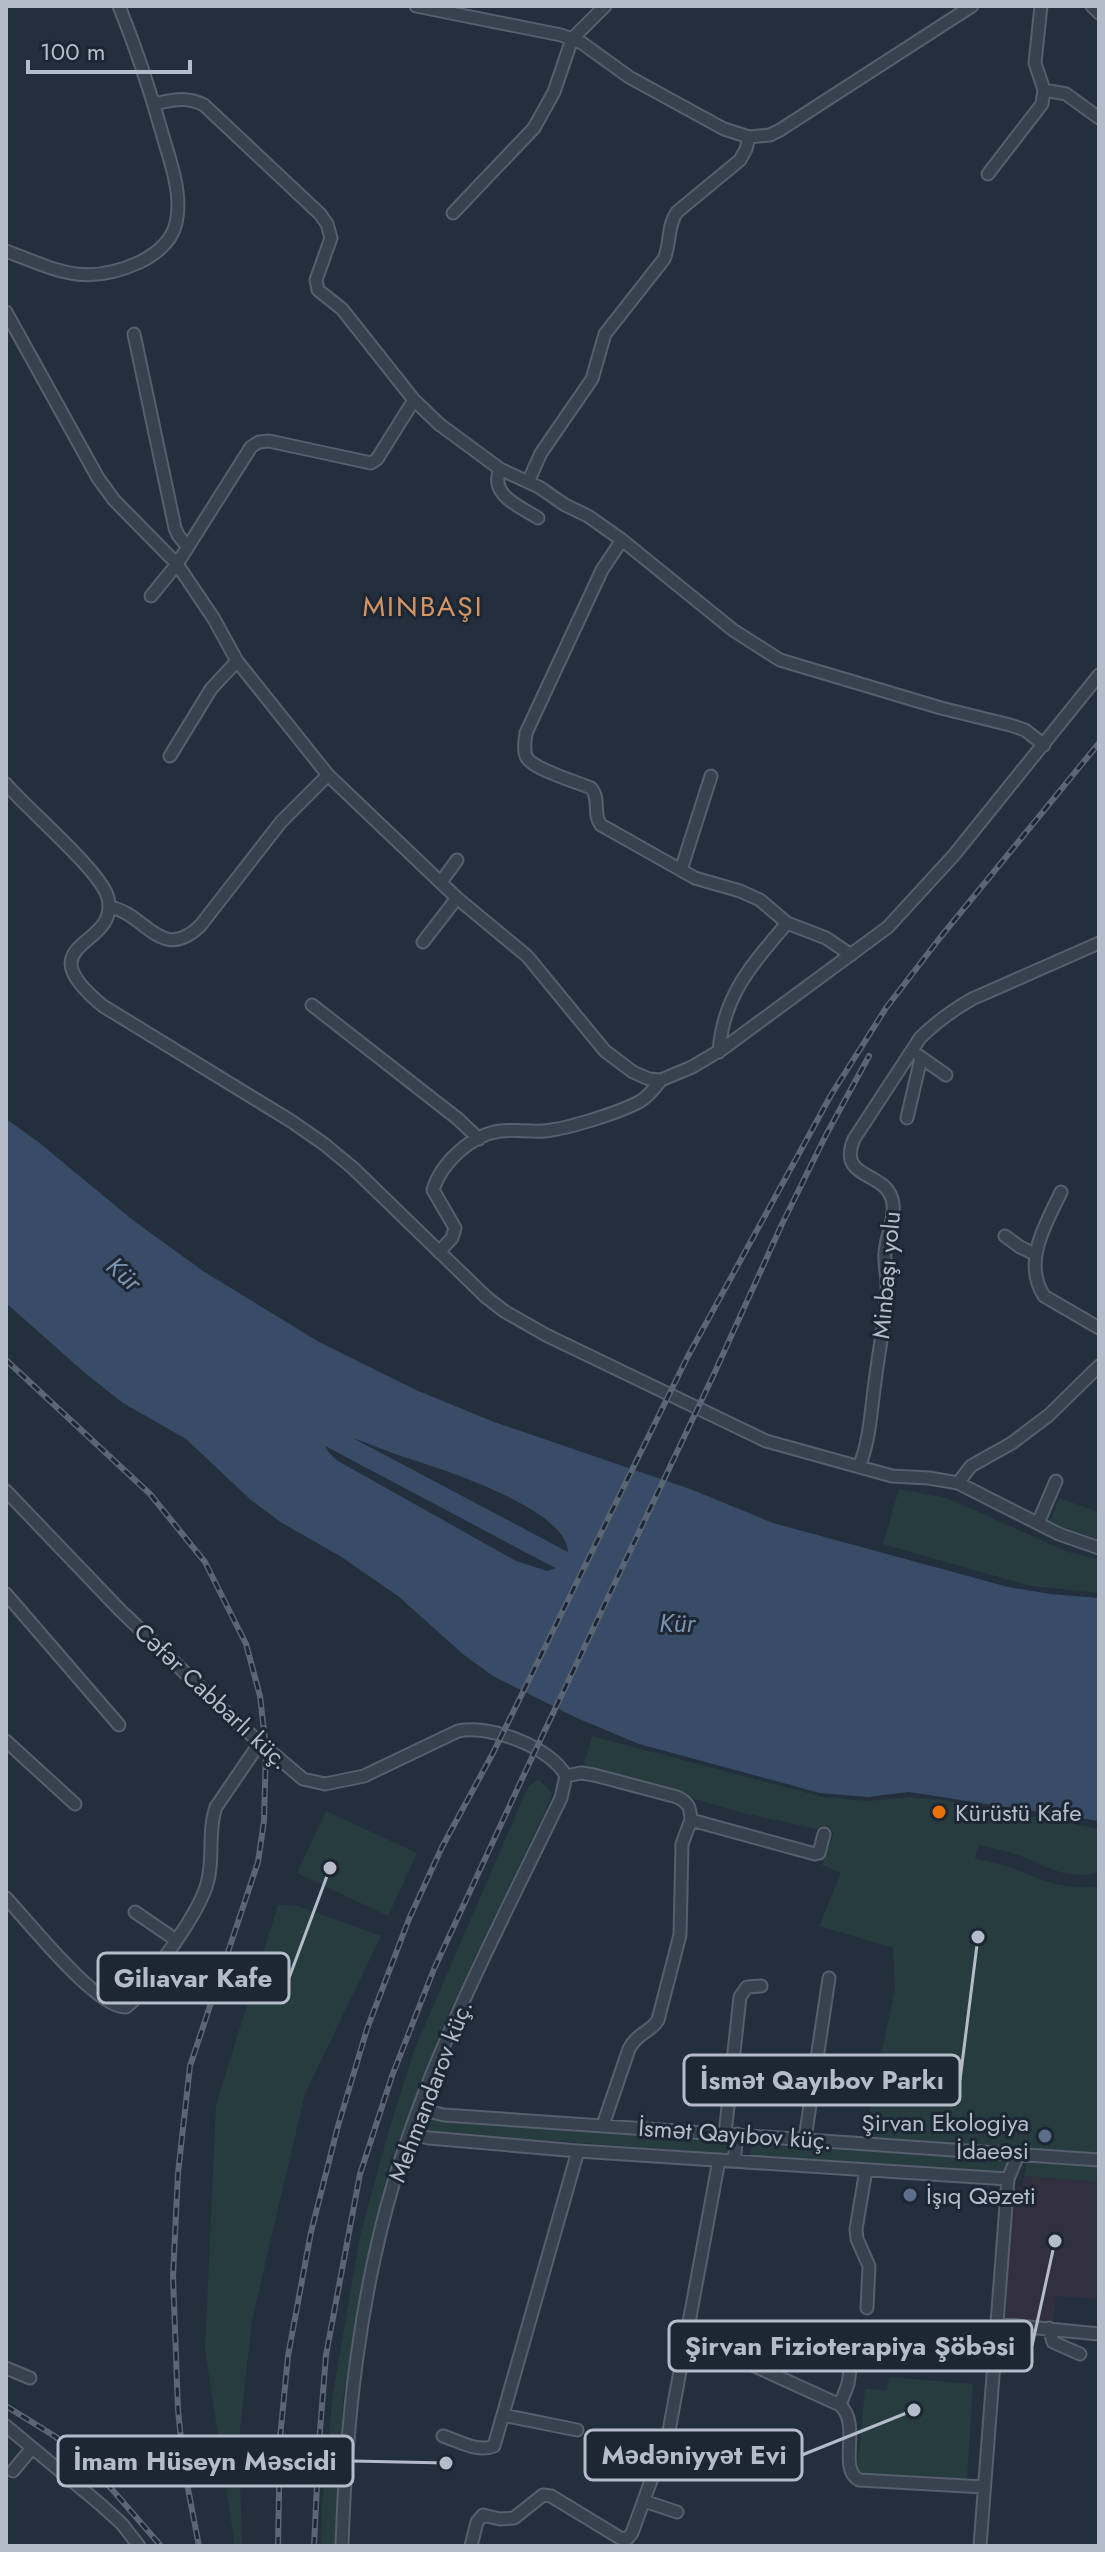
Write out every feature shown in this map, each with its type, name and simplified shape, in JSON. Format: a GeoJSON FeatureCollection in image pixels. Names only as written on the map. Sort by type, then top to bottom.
{"type":"FeatureCollection","features":[{"type":"Feature","properties":{"kind":"street"},"geometry":{"type":"LineString","coordinates":[[6,251],[65,274],[81,276],[121,271],[161,249],[176,225],[178,206],[172,169],[135,45],[119,6]]}},
{"type":"Feature","properties":{"kind":"street"},"geometry":{"type":"LineString","coordinates":[[416,6],[572,39],[629,77],[724,129],[749,137],[770,135],[780,130],[972,6]]}},
{"type":"Feature","properties":{"kind":"street"},"geometry":{"type":"LineString","coordinates":[[453,213],[534,128],[554,92],[572,39],[605,6]]}},
{"type":"Feature","properties":{"kind":"street"},"geometry":{"type":"LineString","coordinates":[[988,174],[1042,104],[1044,90],[1035,63],[1041,6]]}},
{"type":"Feature","properties":{"kind":"street"},"geometry":{"type":"LineString","coordinates":[[1092,6],[1099,13]]}},
{"type":"Feature","properties":{"kind":"street"},"geometry":{"type":"LineString","coordinates":[[1044,90],[1066,94],[1099,118]]}},
{"type":"Feature","properties":{"kind":"street"},"geometry":{"type":"LineString","coordinates":[[154,104],[192,99],[204,105],[320,214],[331,238],[316,280],[318,290],[342,309],[414,400],[439,424],[500,469],[588,516],[733,630],[780,660],[926,704],[1010,725],[1025,730],[1044,745]]}},
{"type":"Feature","properties":{"kind":"street"},"geometry":{"type":"LineString","coordinates":[[528,482],[541,453],[592,379],[605,334],[664,259],[671,221],[677,212],[740,160],[749,137]]}},
{"type":"Feature","properties":{"kind":"street"},"geometry":{"type":"LineString","coordinates":[[6,312],[98,478],[114,500],[177,564],[214,619],[237,661],[328,775],[457,898],[533,962],[605,1051],[633,1072],[649,1079],[661,1080],[719,1052],[888,927],[913,902],[1099,675]]}},
{"type":"Feature","properties":{"kind":"street"},"geometry":{"type":"LineString","coordinates":[[134,334],[175,528],[187,546]]}},
{"type":"Feature","properties":{"kind":"street"},"geometry":{"type":"LineString","coordinates":[[151,596],[177,564],[251,447],[269,441],[371,463],[377,459],[414,400]]}},
{"type":"Feature","properties":{"kind":"street"},"geometry":{"type":"LineString","coordinates":[[500,469],[496,478],[497,487],[538,518]]}},
{"type":"Feature","properties":{"kind":"street"},"geometry":{"type":"LineString","coordinates":[[622,540],[602,570],[526,733],[524,745],[527,757],[535,764],[591,788],[596,794],[597,819],[601,825],[695,878],[760,900],[787,923],[826,938],[851,955]]}},
{"type":"Feature","properties":{"kind":"street"},"geometry":{"type":"LineString","coordinates":[[170,756],[211,689],[237,661]]}},
{"type":"Feature","properties":{"kind":"street"},"geometry":{"type":"LineString","coordinates":[[110,907],[126,913],[155,935],[167,940],[190,935],[281,822],[328,775]]}},
{"type":"Feature","properties":{"kind":"street"},"geometry":{"type":"LineString","coordinates":[[681,870],[711,776]]}},
{"type":"Feature","properties":{"kind":"street"},"geometry":{"type":"LineString","coordinates":[[6,784],[102,884],[108,895],[110,907],[106,919],[73,955],[69,966],[73,977],[88,993],[103,1006],[324,1144],[353,1168],[486,1297],[521,1322],[766,1441],[892,1476],[958,1483],[1038,1523],[1099,1548]]}},
{"type":"Feature","properties":{"kind":"street"},"geometry":{"type":"LineString","coordinates":[[441,882],[457,860]]}},
{"type":"Feature","properties":{"kind":"street"},"geometry":{"type":"LineString","coordinates":[[423,942],[457,898]]}},
{"type":"Feature","properties":{"kind":"street"},"geometry":{"type":"LineString","coordinates":[[719,1052],[720,1030],[730,1000],[745,974],[787,923]]}},
{"type":"Feature","properties":{"kind":"street","name":"Minbaşı yolu"},"geometry":{"type":"LineString","coordinates":[[859,1467],[872,1405],[888,1278],[885,1250],[894,1216],[888,1189],[853,1166],[850,1148],[917,1054],[932,1026],[955,1008],[1099,944]]}},
{"type":"Feature","properties":{"kind":"street"},"geometry":{"type":"LineString","coordinates":[[312,1005],[458,1119],[479,1139]]}},
{"type":"Feature","properties":{"kind":"street"},"geometry":{"type":"LineString","coordinates":[[907,1118],[917,1054],[946,1075]]}},
{"type":"Feature","properties":{"kind":"street"},"geometry":{"type":"LineString","coordinates":[[439,1252],[452,1238],[455,1228],[433,1190],[438,1174],[479,1139],[503,1130],[556,1129],[621,1109],[640,1101],[661,1080]]}},
{"type":"Feature","properties":{"kind":"street"},"geometry":{"type":"LineString","coordinates":[[1061,1192],[1035,1254],[1040,1288],[1044,1296],[1099,1328]]}},
{"type":"Feature","properties":{"kind":"street"},"geometry":{"type":"LineString","coordinates":[[1005,1236],[1035,1254]]}},
{"type":"Feature","properties":{"kind":"street"},"geometry":{"type":"LineString","coordinates":[[958,1483],[971,1466],[1012,1443],[1049,1415],[1099,1366]]}},
{"type":"Feature","properties":{"kind":"street"},"geometry":{"type":"LineString","coordinates":[[1038,1523],[1056,1481]]}},
{"type":"Feature","properties":{"kind":"street","name":"Cəfər Cabbarlı küç."},"geometry":{"type":"LineString","coordinates":[[6,1491],[119,1609],[259,1744],[303,1779],[325,1784],[364,1776],[458,1731],[471,1728],[521,1742],[554,1760],[566,1776]]}},
{"type":"Feature","properties":{"kind":"street"},"geometry":{"type":"LineString","coordinates":[[6,1594],[119,1725]]}},
{"type":"Feature","properties":{"kind":"street"},"geometry":{"type":"LineString","coordinates":[[6,1741],[75,1804]]}},
{"type":"Feature","properties":{"kind":"street"},"geometry":{"type":"LineString","coordinates":[[6,1898],[76,1975],[114,2006],[126,2007],[200,1902],[210,1873],[212,1818],[216,1807],[259,1744]]}},
{"type":"Feature","properties":{"kind":"street"},"geometry":{"type":"LineString","coordinates":[[566,1776],[581,1773],[594,1775],[677,1797],[687,1802],[690,1809],[691,1820],[682,1844],[680,1935],[658,2020],[654,2027],[635,2038],[629,2049],[603,2125]]}},
{"type":"Feature","properties":{"kind":"street","name":"Mehmandarov küç."},"geometry":{"type":"LineString","coordinates":[[342,2546],[347,2436],[360,2340],[386,2208],[419,2109],[485,1955],[561,1798],[566,1776]]}},
{"type":"Feature","properties":{"kind":"street"},"geometry":{"type":"LineString","coordinates":[[691,1820],[815,1854],[819,1853],[824,1834]]}},
{"type":"Feature","properties":{"kind":"street"},"geometry":{"type":"LineString","coordinates":[[135,1912],[176,1940]]}},
{"type":"Feature","properties":{"kind":"street"},"geometry":{"type":"LineString","coordinates":[[805,2139],[829,1978]]}},
{"type":"Feature","properties":{"kind":"street"},"geometry":{"type":"LineString","coordinates":[[734,2161],[731,2134],[740,1997],[747,1987],[761,1986]]}},
{"type":"Feature","properties":{"kind":"street","name":"İsmət Qayıbov küç."},"geometry":{"type":"LineString","coordinates":[[419,2109],[444,2115],[1099,2160]]}},
{"type":"Feature","properties":{"kind":"street","name":"İsmət Qayıbov küç."},"geometry":{"type":"LineString","coordinates":[[410,2134],[578,2151],[1008,2179]]}},
{"type":"Feature","properties":{"kind":"street"},"geometry":{"type":"LineString","coordinates":[[443,2436],[487,2449],[494,2446],[578,2151]]}},
{"type":"Feature","properties":{"kind":"street"},"geometry":{"type":"LineString","coordinates":[[980,2546],[1008,2179],[1018,2155]]}},
{"type":"Feature","properties":{"kind":"street"},"geometry":{"type":"LineString","coordinates":[[471,2546],[477,2522],[483,2515],[514,2518],[543,2495],[551,2496],[620,2538],[627,2539],[632,2533],[669,2431],[719,2160]]}},
{"type":"Feature","properties":{"kind":"street"},"geometry":{"type":"LineString","coordinates":[[866,2170],[856,2229],[869,2266],[867,2308]]}},
{"type":"Feature","properties":{"kind":"street"},"geometry":{"type":"LineString","coordinates":[[997,2324],[1099,2334]]}},
{"type":"Feature","properties":{"kind":"street"},"geometry":{"type":"LineString","coordinates":[[1049,2328],[1053,2342],[1080,2354]]}},
{"type":"Feature","properties":{"kind":"street"},"geometry":{"type":"LineString","coordinates":[[686,2341],[748,2362],[840,2405],[850,2420],[849,2469],[853,2477],[859,2480],[984,2487]]}},
{"type":"Feature","properties":{"kind":"street"},"geometry":{"type":"LineString","coordinates":[[6,2368],[30,2378]]}},
{"type":"Feature","properties":{"kind":"street"},"geometry":{"type":"LineString","coordinates":[[840,2405],[850,2370]]}},
{"type":"Feature","properties":{"kind":"street"},"geometry":{"type":"LineString","coordinates":[[503,2415],[577,2430]]}},
{"type":"Feature","properties":{"kind":"street"},"geometry":{"type":"LineString","coordinates":[[6,2426],[100,2504],[122,2524],[139,2546]]}},
{"type":"Feature","properties":{"kind":"street"},"geometry":{"type":"LineString","coordinates":[[13,2471],[32,2448]]}},
{"type":"Feature","properties":{"kind":"street"},"geometry":{"type":"LineString","coordinates":[[644,2501],[677,2512]]}},
{"type":"Feature","properties":{"kind":"shaded area"},"geometry":{"type":"Polygon","coordinates":[[[1024,2176],[1099,2182],[1099,2299],[1056,2296],[1053,2323],[1005,2318],[1015,2187],[1023,2187],[1024,2176]]]}},
{"type":"Feature","properties":{"kind":"green space"},"geometry":{"type":"Polygon","coordinates":[[[899,1489],[947,1498],[1068,1552],[1099,1560],[1099,1593],[1030,1586],[883,1544],[899,1489]]]}},
{"type":"Feature","properties":{"kind":"green space"},"geometry":{"type":"Polygon","coordinates":[[[1059,1498],[1099,1512],[1099,1540],[1050,1522],[1059,1498]]]}},
{"type":"Feature","properties":{"kind":"green space"},"geometry":{"type":"Polygon","coordinates":[[[592,1736],[823,1797],[868,1801],[909,1797],[943,1800],[1099,1829],[1099,1873],[1064,1873],[1015,1854],[978,1845],[975,1858],[1059,1885],[1099,1886],[1099,2156],[864,2137],[895,1989],[893,1948],[819,1926],[841,1873],[822,1865],[834,1833],[744,1813],[583,1768],[592,1736]]]}},
{"type":"Feature","properties":{"kind":"green space"},"geometry":{"type":"Polygon","coordinates":[[[538,1779],[552,1793],[546,1809],[448,2014],[389,2165],[364,2272],[343,2400],[335,2546],[321,2546],[333,2393],[360,2236],[388,2133],[415,2048],[528,1787],[538,1779]]]}},
{"type":"Feature","properties":{"kind":"green space"},"geometry":{"type":"Polygon","coordinates":[[[326,1811],[417,1853],[388,1916],[297,1873],[326,1811]]]}},
{"type":"Feature","properties":{"kind":"green space"},"geometry":{"type":"Polygon","coordinates":[[[278,1905],[298,1906],[381,1936],[305,2094],[252,2320],[239,2438],[242,2546],[235,2546],[205,2350],[216,2105],[278,1905]]]}},
{"type":"Feature","properties":{"kind":"green space"},"geometry":{"type":"Polygon","coordinates":[[[424,2119],[728,2142],[728,2154],[421,2131],[424,2119]]]}},
{"type":"Feature","properties":{"kind":"green space"},"geometry":{"type":"Polygon","coordinates":[[[751,2144],[1008,2160],[1003,2172],[751,2155],[751,2144]]]}},
{"type":"Feature","properties":{"kind":"green space"},"geometry":{"type":"Polygon","coordinates":[[[1027,2161],[1099,2166],[1099,2182],[1024,2176],[1027,2161]]]}},
{"type":"Feature","properties":{"kind":"green space"},"geometry":{"type":"Polygon","coordinates":[[[889,2377],[973,2384],[967,2481],[857,2473],[865,2389],[887,2390],[889,2377]]]}},
{"type":"Feature","properties":{"kind":"water","name":"Kür"},"geometry":{"type":"Polygon","coordinates":[[[6,1119],[134,1221],[203,1271],[319,1342],[416,1390],[494,1422],[690,1489],[773,1523],[1008,1587],[1099,1598],[1099,1821],[909,1792],[868,1797],[820,1793],[639,1744],[577,1718],[493,1676],[464,1655],[398,1596],[340,1556],[282,1523],[251,1500],[186,1439],[123,1403],[6,1303],[6,1119]],[[330,1435],[325,1445],[338,1461],[516,1561],[547,1571],[564,1566],[567,1547],[556,1528],[533,1511],[504,1495],[440,1469],[363,1442],[330,1435]]]}},
{"type":"Feature","properties":{"kind":"waterway","name":"Kür"},"geometry":{"type":"LineString","coordinates":[[305,1424],[588,1574]]}},
{"type":"Feature","properties":{"kind":"railway"},"geometry":{"type":"LineString","coordinates":[[278,2546],[280,2438],[288,2356],[311,2232],[367,2029],[409,1919],[442,1847],[493,1753],[687,1358],[831,1095],[886,1008],[1099,743]]}},
{"type":"Feature","properties":{"kind":"railway"},"geometry":{"type":"LineString","coordinates":[[314,2546],[326,2355],[360,2174],[392,2076],[434,1969],[528,1766],[782,1224],[869,1056]]}},
{"type":"Feature","properties":{"kind":"railway"},"geometry":{"type":"LineString","coordinates":[[6,1360],[150,1494],[205,1562],[246,1644],[260,1696],[266,1749],[264,1821],[258,1862],[190,2066],[178,2173],[173,2276],[178,2410],[184,2468],[199,2546]]}},
{"type":"Feature","properties":{"kind":"railway"},"geometry":{"type":"LineString","coordinates":[[6,2406],[56,2437],[110,2487],[161,2546]]}},
{"type":"Feature","properties":{"kind":"place","name":"Kürüstü Kafe"},"geometry":{"type":"Point","coordinates":[939,1812]}},
{"type":"Feature","properties":{"kind":"place","name":"Gilıavar Kafe"},"geometry":{"type":"Point","coordinates":[330,1868]}},
{"type":"Feature","properties":{"kind":"place","name":"İsmət Qayıbov Parkı"},"geometry":{"type":"Point","coordinates":[978,1937]}},
{"type":"Feature","properties":{"kind":"place","name":"Şirvan Ekologiya İdaeəsi"},"geometry":{"type":"Point","coordinates":[1045,2136]}},
{"type":"Feature","properties":{"kind":"place","name":"İşıq Qəzeti"},"geometry":{"type":"Point","coordinates":[910,2195]}},
{"type":"Feature","properties":{"kind":"place","name":"Şirvan Fizioterapiya Şöbəsi"},"geometry":{"type":"Point","coordinates":[1055,2241]}},
{"type":"Feature","properties":{"kind":"place","name":"Mədəniyyət Evi"},"geometry":{"type":"Point","coordinates":[914,2410]}},
{"type":"Feature","properties":{"kind":"place","name":"İmam Hüseyn Məscidi"},"geometry":{"type":"Point","coordinates":[446,2463]}},
{"type":"Feature","properties":{"kind":"district","name":"MINBAŞI"},"geometry":{"type":"Point","coordinates":[423,606]}}]}
